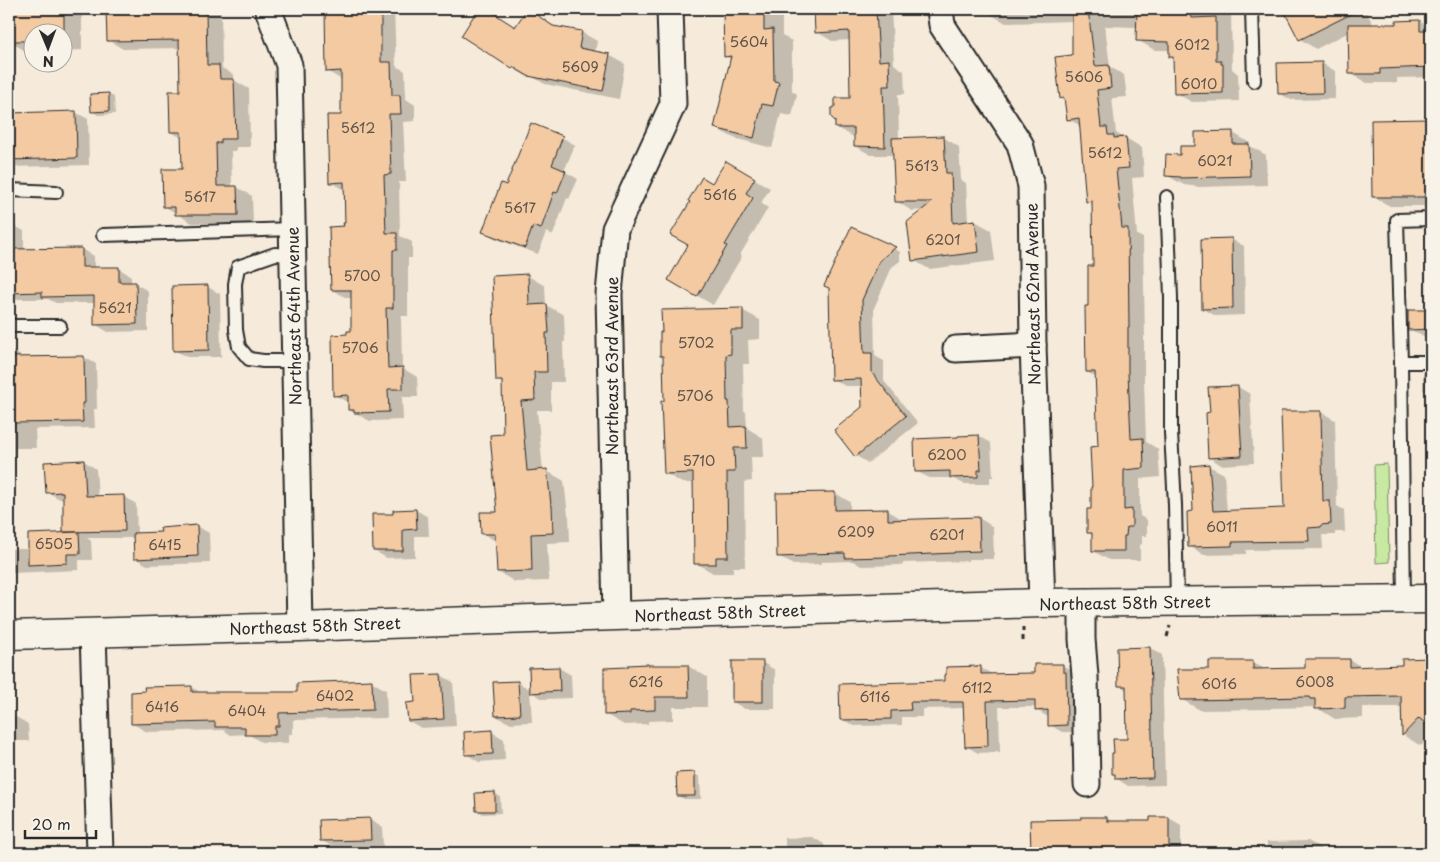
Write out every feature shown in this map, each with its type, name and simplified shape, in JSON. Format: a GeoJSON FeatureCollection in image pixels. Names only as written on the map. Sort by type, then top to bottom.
{"type":"FeatureCollection","features":[{"type":"Feature","properties":{"kind":"street","name":"Northeast 64th Avenue"},"geometry":{"type":"LineString","coordinates":[[268,9],[289,64],[300,627]]}},
{"type":"Feature","properties":{"kind":"street","name":"Northeast 63rd Avenue"},"geometry":{"type":"LineString","coordinates":[[616,616],[609,294],[615,229],[673,104],[670,9]]}},
{"type":"Feature","properties":{"kind":"street","name":"Northeast 62nd Avenue"},"geometry":{"type":"LineString","coordinates":[[940,9],[942,25],[1020,144],[1031,186],[1033,345],[1042,604]]}},
{"type":"Feature","properties":{"kind":"street"},"geometry":{"type":"LineString","coordinates":[[956,349],[1033,345]]}},
{"type":"Feature","properties":{"kind":"street","name":"Northeast 58th Street"},"geometry":{"type":"LineString","coordinates":[[9,635],[1042,604],[1431,599]]}},
{"type":"Feature","properties":{"kind":"street"},"geometry":{"type":"LineString","coordinates":[[1082,603],[1087,784]]}},
{"type":"Feature","properties":{"kind":"street"},"geometry":{"type":"LineString","coordinates":[[93,633],[100,853]]}},
{"type":"Feature","properties":{"kind":"lane"},"geometry":{"type":"LineString","coordinates":[[1252,9],[1254,82]]}},
{"type":"Feature","properties":{"kind":"lane"},"geometry":{"type":"LineString","coordinates":[[9,190],[56,192]]}},
{"type":"Feature","properties":{"kind":"lane"},"geometry":{"type":"LineString","coordinates":[[1167,197],[1171,297],[1172,432],[1177,602]]}},
{"type":"Feature","properties":{"kind":"lane"},"geometry":{"type":"LineString","coordinates":[[1404,600],[1397,220],[1431,219]]}},
{"type":"Feature","properties":{"kind":"lane"},"geometry":{"type":"LineString","coordinates":[[103,235],[292,229]]}},
{"type":"Feature","properties":{"kind":"lane"},"geometry":{"type":"LineString","coordinates":[[293,255],[274,254],[238,267],[235,292],[236,330],[239,347],[249,359],[295,361]]}},
{"type":"Feature","properties":{"kind":"lane"},"geometry":{"type":"LineString","coordinates":[[9,326],[60,326]]}},
{"type":"Feature","properties":{"kind":"lane"},"geometry":{"type":"LineString","coordinates":[[1401,362],[1431,362]]}},
{"type":"Feature","properties":{"kind":"green space"},"geometry":{"type":"Polygon","coordinates":[[[1387,464],[1389,562],[1376,563],[1374,465],[1387,464]]]}},
{"type":"Feature","properties":{"kind":"building"},"geometry":{"type":"Polygon","coordinates":[[[9,9],[64,9],[64,22],[22,22],[22,41],[9,41],[9,9]]]}},
{"type":"Feature","properties":{"kind":"building"},"geometry":{"type":"Polygon","coordinates":[[[106,9],[206,9],[207,65],[219,65],[220,79],[234,79],[236,139],[221,139],[221,143],[216,143],[217,186],[237,186],[238,215],[175,215],[175,207],[163,207],[162,169],[182,169],[181,132],[170,132],[169,91],[180,91],[179,40],[107,41],[106,9]]]}},
{"type":"Feature","properties":{"kind":"building"},"geometry":{"type":"Polygon","coordinates":[[[325,9],[381,9],[381,62],[391,62],[392,95],[400,95],[401,114],[389,114],[391,174],[384,175],[386,233],[397,233],[397,250],[393,250],[393,308],[386,308],[388,368],[403,367],[403,389],[388,389],[389,412],[354,413],[354,410],[348,410],[348,395],[333,396],[332,335],[347,334],[347,331],[351,331],[351,290],[331,290],[329,227],[344,226],[343,223],[345,223],[344,182],[329,183],[327,115],[341,115],[341,71],[326,72],[325,9]]]}},
{"type":"Feature","properties":{"kind":"building"},"geometry":{"type":"Polygon","coordinates":[[[478,9],[487,9],[515,27],[528,9],[553,26],[582,31],[579,48],[610,54],[603,91],[528,76],[513,67],[512,69],[461,36],[478,9]]]}},
{"type":"Feature","properties":{"kind":"building"},"geometry":{"type":"Polygon","coordinates":[[[723,9],[764,9],[764,30],[773,29],[774,81],[779,82],[773,106],[762,104],[754,138],[714,128],[731,56],[724,57],[723,9]]]}},
{"type":"Feature","properties":{"kind":"building"},"geometry":{"type":"Polygon","coordinates":[[[814,9],[876,9],[879,61],[889,60],[890,86],[883,86],[885,147],[854,146],[854,128],[835,128],[835,121],[831,117],[831,109],[835,106],[835,98],[850,98],[849,31],[815,33],[814,9]]]}},
{"type":"Feature","properties":{"kind":"building"},"geometry":{"type":"Polygon","coordinates":[[[1072,9],[1088,9],[1095,66],[1109,65],[1111,88],[1097,90],[1101,127],[1107,127],[1108,135],[1114,135],[1114,138],[1126,137],[1129,168],[1116,169],[1122,228],[1128,228],[1128,372],[1131,439],[1143,438],[1144,468],[1124,470],[1124,510],[1132,509],[1132,527],[1127,527],[1126,536],[1124,536],[1124,551],[1092,551],[1092,533],[1087,533],[1087,509],[1091,509],[1092,487],[1090,447],[1098,446],[1095,372],[1086,372],[1085,306],[1088,306],[1088,266],[1093,266],[1092,201],[1086,202],[1079,118],[1067,120],[1064,98],[1060,99],[1055,57],[1072,55],[1072,9]]]}},
{"type":"Feature","properties":{"kind":"building"},"geometry":{"type":"Polygon","coordinates":[[[1137,9],[1191,9],[1192,18],[1216,17],[1216,61],[1221,61],[1221,64],[1223,64],[1223,93],[1174,94],[1173,57],[1169,57],[1169,42],[1136,41],[1137,9]]]}},
{"type":"Feature","properties":{"kind":"building"},"geometry":{"type":"Polygon","coordinates":[[[1283,9],[1361,9],[1299,40],[1283,9]]]}},
{"type":"Feature","properties":{"kind":"building"},"geometry":{"type":"Polygon","coordinates":[[[1420,20],[1420,31],[1431,31],[1431,67],[1380,69],[1380,74],[1349,74],[1348,24],[1396,24],[1396,21],[1420,20]]]}},
{"type":"Feature","properties":{"kind":"building"},"geometry":{"type":"Polygon","coordinates":[[[1322,62],[1323,93],[1278,94],[1277,63],[1322,62]]]}},
{"type":"Feature","properties":{"kind":"building"},"geometry":{"type":"Polygon","coordinates":[[[109,93],[109,111],[91,112],[90,94],[109,93]]]}},
{"type":"Feature","properties":{"kind":"building"},"geometry":{"type":"Polygon","coordinates":[[[76,111],[77,158],[9,160],[9,113],[76,111]]]}},
{"type":"Feature","properties":{"kind":"building"},"geometry":{"type":"Polygon","coordinates":[[[1431,119],[1431,197],[1372,197],[1371,120],[1431,119]]]}},
{"type":"Feature","properties":{"kind":"building"},"geometry":{"type":"Polygon","coordinates":[[[531,123],[563,136],[552,165],[566,171],[557,193],[554,192],[541,229],[533,226],[525,248],[482,232],[501,183],[506,185],[531,123]]]}},
{"type":"Feature","properties":{"kind":"building"},"geometry":{"type":"Polygon","coordinates":[[[1233,131],[1233,144],[1249,144],[1250,176],[1181,178],[1165,176],[1166,154],[1180,155],[1180,146],[1195,146],[1195,132],[1233,131]]]}},
{"type":"Feature","properties":{"kind":"building"},"geometry":{"type":"Polygon","coordinates":[[[944,136],[946,173],[951,173],[953,223],[975,220],[979,252],[912,261],[907,222],[932,202],[895,202],[892,138],[944,136]]]}},
{"type":"Feature","properties":{"kind":"building"},"geometry":{"type":"Polygon","coordinates":[[[726,161],[755,178],[746,193],[753,198],[697,297],[668,280],[688,245],[670,235],[690,202],[688,201],[702,177],[712,183],[726,161]]]}},
{"type":"Feature","properties":{"kind":"building"},"geometry":{"type":"Polygon","coordinates":[[[851,227],[896,247],[880,260],[862,300],[864,353],[872,353],[872,373],[906,416],[855,457],[834,430],[862,407],[861,379],[831,380],[829,288],[824,286],[851,227]]]}},
{"type":"Feature","properties":{"kind":"building"},"geometry":{"type":"Polygon","coordinates":[[[1232,238],[1233,308],[1202,309],[1201,239],[1232,238]]]}},
{"type":"Feature","properties":{"kind":"building"},"geometry":{"type":"Polygon","coordinates":[[[82,248],[82,267],[119,267],[119,282],[136,282],[137,324],[94,325],[94,296],[42,297],[42,292],[9,293],[9,249],[82,248]]]}},
{"type":"Feature","properties":{"kind":"building"},"geometry":{"type":"Polygon","coordinates":[[[528,274],[529,305],[547,304],[549,333],[546,333],[547,372],[534,372],[535,400],[521,401],[527,471],[547,469],[552,505],[553,533],[531,534],[532,571],[497,572],[495,534],[481,534],[480,512],[497,512],[490,435],[503,434],[502,381],[496,381],[492,276],[528,274]]]}},
{"type":"Feature","properties":{"kind":"building"},"geometry":{"type":"Polygon","coordinates":[[[208,285],[209,350],[173,351],[172,286],[208,285]]]}},
{"type":"Feature","properties":{"kind":"building"},"geometry":{"type":"Polygon","coordinates":[[[743,308],[743,330],[731,330],[731,354],[726,355],[727,401],[729,401],[730,427],[746,426],[747,448],[734,448],[735,472],[727,472],[728,557],[716,557],[716,564],[694,564],[693,473],[664,474],[661,401],[664,401],[663,356],[660,356],[661,310],[743,308]]]}},
{"type":"Feature","properties":{"kind":"building"},"geometry":{"type":"Polygon","coordinates":[[[1408,310],[1431,310],[1431,329],[1408,330],[1408,310]]]}},
{"type":"Feature","properties":{"kind":"building"},"geometry":{"type":"Polygon","coordinates":[[[84,356],[85,403],[82,403],[83,422],[9,423],[9,357],[84,356]]]}},
{"type":"Feature","properties":{"kind":"building"},"geometry":{"type":"Polygon","coordinates":[[[1238,386],[1242,456],[1208,458],[1206,413],[1210,412],[1208,387],[1238,386]]]}},
{"type":"Feature","properties":{"kind":"building"},"geometry":{"type":"Polygon","coordinates":[[[1281,411],[1321,411],[1323,501],[1330,501],[1331,524],[1308,528],[1309,541],[1232,542],[1232,546],[1188,547],[1187,512],[1193,511],[1191,466],[1209,464],[1213,511],[1284,508],[1281,411]]]}},
{"type":"Feature","properties":{"kind":"building"},"geometry":{"type":"Polygon","coordinates":[[[979,435],[981,470],[978,470],[978,477],[950,478],[950,471],[915,472],[914,439],[979,435]]]}},
{"type":"Feature","properties":{"kind":"building"},"geometry":{"type":"Polygon","coordinates":[[[84,460],[86,496],[124,495],[125,531],[63,532],[63,492],[46,493],[44,462],[84,460]]]}},
{"type":"Feature","properties":{"kind":"building"},"geometry":{"type":"Polygon","coordinates":[[[835,492],[835,510],[888,509],[888,520],[979,517],[980,551],[889,557],[845,558],[845,553],[777,557],[776,493],[835,492]]]}},
{"type":"Feature","properties":{"kind":"building"},"geometry":{"type":"Polygon","coordinates":[[[416,509],[417,529],[403,530],[403,551],[373,551],[372,514],[393,514],[393,510],[416,509]]]}},
{"type":"Feature","properties":{"kind":"building"},"geometry":{"type":"Polygon","coordinates":[[[197,525],[198,556],[134,559],[133,533],[161,532],[160,528],[197,525]]]}},
{"type":"Feature","properties":{"kind":"building"},"geometry":{"type":"Polygon","coordinates":[[[79,532],[80,554],[67,554],[67,563],[28,565],[28,534],[79,532]]]}},
{"type":"Feature","properties":{"kind":"building"},"geometry":{"type":"Polygon","coordinates":[[[1150,647],[1153,778],[1115,779],[1115,774],[1112,774],[1113,739],[1127,739],[1126,686],[1118,686],[1117,648],[1150,647]]]}},
{"type":"Feature","properties":{"kind":"building"},"geometry":{"type":"Polygon","coordinates":[[[1431,658],[1431,728],[1419,718],[1402,736],[1401,696],[1345,697],[1345,708],[1315,709],[1315,699],[1310,699],[1310,697],[1180,700],[1177,669],[1209,669],[1209,661],[1253,661],[1253,669],[1305,668],[1305,659],[1350,659],[1350,667],[1402,665],[1402,659],[1431,658]]]}},
{"type":"Feature","properties":{"kind":"building"},"geometry":{"type":"Polygon","coordinates":[[[732,661],[763,661],[763,702],[732,702],[732,661]]]}},
{"type":"Feature","properties":{"kind":"building"},"geometry":{"type":"Polygon","coordinates":[[[648,664],[688,665],[689,697],[655,697],[655,710],[630,711],[630,714],[604,715],[604,668],[648,664]]]}},
{"type":"Feature","properties":{"kind":"building"},"geometry":{"type":"Polygon","coordinates":[[[1034,664],[1063,664],[1063,672],[1066,672],[1067,725],[1048,726],[1048,710],[1035,711],[1035,700],[987,701],[988,746],[965,747],[963,702],[910,702],[911,710],[891,711],[891,719],[840,720],[839,684],[944,681],[946,667],[981,666],[981,674],[1034,673],[1034,664]]]}},
{"type":"Feature","properties":{"kind":"building"},"geometry":{"type":"Polygon","coordinates":[[[559,667],[560,691],[530,693],[529,668],[559,667]]]}},
{"type":"Feature","properties":{"kind":"building"},"geometry":{"type":"Polygon","coordinates":[[[441,674],[444,719],[408,721],[406,703],[415,702],[413,675],[441,674]]]}},
{"type":"Feature","properties":{"kind":"building"},"geometry":{"type":"Polygon","coordinates":[[[372,680],[373,710],[279,713],[279,726],[275,726],[275,735],[245,735],[245,727],[215,727],[215,722],[131,724],[131,692],[145,691],[144,687],[192,686],[192,692],[297,692],[297,683],[372,680]]]}},
{"type":"Feature","properties":{"kind":"building"},"geometry":{"type":"Polygon","coordinates":[[[518,681],[520,715],[495,716],[493,682],[518,681]]]}},
{"type":"Feature","properties":{"kind":"building"},"geometry":{"type":"Polygon","coordinates":[[[492,730],[493,754],[465,755],[464,732],[492,730]]]}},
{"type":"Feature","properties":{"kind":"building"},"geometry":{"type":"Polygon","coordinates":[[[695,772],[695,796],[677,796],[676,773],[695,772]]]}},
{"type":"Feature","properties":{"kind":"building"},"geometry":{"type":"Polygon","coordinates":[[[495,792],[495,811],[476,811],[475,793],[495,792]]]}},
{"type":"Feature","properties":{"kind":"building"},"geometry":{"type":"Polygon","coordinates":[[[1081,817],[1107,817],[1107,821],[1150,821],[1150,817],[1169,817],[1169,853],[1031,853],[1030,820],[1081,819],[1081,817]]]}},
{"type":"Feature","properties":{"kind":"building"},"geometry":{"type":"Polygon","coordinates":[[[370,818],[371,840],[320,841],[319,820],[370,818]]]}}]}
